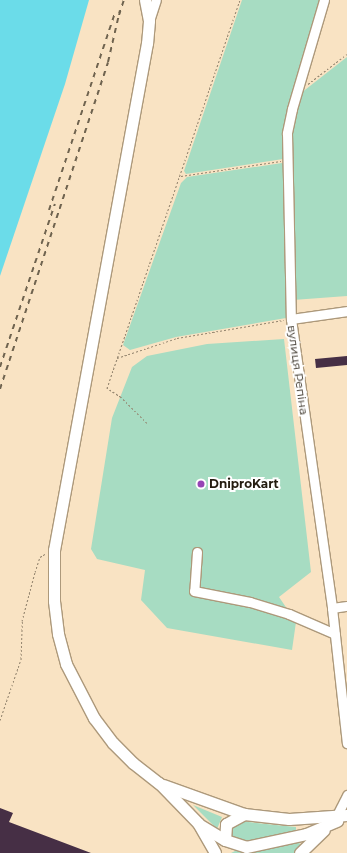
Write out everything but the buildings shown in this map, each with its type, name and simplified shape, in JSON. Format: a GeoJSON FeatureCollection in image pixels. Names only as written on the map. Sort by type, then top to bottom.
{"type":"FeatureCollection","features":[{"type":"Feature","properties":{"kind":"main road"},"geometry":{"type":"LineString","coordinates":[[145,0],[149,21],[136,111],[54,550],[54,600],[58,634],[66,664],[94,718],[112,743],[133,763],[159,783],[198,823],[225,840],[246,847],[306,834],[342,817]]}},
{"type":"Feature","properties":{"kind":"main road"},"geometry":{"type":"LineString","coordinates":[[159,783],[244,814],[289,819],[342,817]]}},
{"type":"Feature","properties":{"kind":"main road"},"geometry":{"type":"LineString","coordinates":[[225,840],[226,824],[244,814]]}},
{"type":"Feature","properties":{"kind":"main road"},"geometry":{"type":"LineString","coordinates":[[301,852],[342,817]]}},
{"type":"Feature","properties":{"kind":"main road"},"geometry":{"type":"LineString","coordinates":[[289,819],[300,826],[306,834],[306,841],[301,852]]}},
{"type":"Feature","properties":{"kind":"main road"},"geometry":{"type":"LineString","coordinates":[[198,823],[215,853]]}},
{"type":"Feature","properties":{"kind":"street"},"geometry":{"type":"LineString","coordinates":[[149,21],[156,0]]}},
{"type":"Feature","properties":{"kind":"street","name":"вулиця Репіна"},"geometry":{"type":"LineString","coordinates":[[324,0],[296,93],[288,133],[287,160],[291,319],[332,608],[347,743]]}},
{"type":"Feature","properties":{"kind":"street"},"geometry":{"type":"LineString","coordinates":[[291,319],[347,311]]}},
{"type":"Feature","properties":{"kind":"street"},"geometry":{"type":"LineString","coordinates":[[197,552],[194,591],[257,604],[289,614],[335,634]]}},
{"type":"Feature","properties":{"kind":"street"},"geometry":{"type":"LineString","coordinates":[[332,608],[347,606]]}},
{"type":"Feature","properties":{"kind":"street"},"geometry":{"type":"LineString","coordinates":[[342,817],[347,795]]}},
{"type":"Feature","properties":{"kind":"path"},"geometry":{"type":"LineString","coordinates":[[147,423],[121,396],[107,388],[240,0]]}},
{"type":"Feature","properties":{"kind":"path"},"geometry":{"type":"LineString","coordinates":[[296,93],[347,54]]}},
{"type":"Feature","properties":{"kind":"path"},"geometry":{"type":"LineString","coordinates":[[180,176],[287,160]]}},
{"type":"Feature","properties":{"kind":"path"},"geometry":{"type":"LineString","coordinates":[[117,358],[176,338],[291,319]]}},
{"type":"Feature","properties":{"kind":"path"},"geometry":{"type":"LineString","coordinates":[[0,720],[21,659],[22,621],[34,572],[40,557],[54,550]]}},
{"type":"Feature","properties":{"kind":"green space"},"geometry":{"type":"Polygon","coordinates":[[[242,0],[321,0],[283,159],[186,174],[184,171],[242,0]]]}},
{"type":"Feature","properties":{"kind":"green space"},"geometry":{"type":"Polygon","coordinates":[[[347,57],[347,296],[293,300],[291,133],[295,110],[301,93],[347,57]]]}},
{"type":"Feature","properties":{"kind":"green space"},"geometry":{"type":"Polygon","coordinates":[[[282,163],[285,165],[286,318],[176,337],[130,350],[123,345],[181,183],[187,177],[282,163]]]}},
{"type":"Feature","properties":{"kind":"green space","name":"DniproKart"},"geometry":{"type":"Polygon","coordinates":[[[284,339],[311,572],[279,597],[296,622],[292,650],[167,628],[141,600],[145,570],[97,559],[91,549],[112,418],[132,367],[147,356],[207,344],[284,339]]]}},
{"type":"Feature","properties":{"kind":"green space"},"geometry":{"type":"Polygon","coordinates":[[[193,805],[222,817],[217,829],[193,805]]]}},
{"type":"Feature","properties":{"kind":"green space"},"geometry":{"type":"Polygon","coordinates":[[[238,821],[296,827],[296,830],[268,839],[241,841],[229,837],[229,826],[238,821]]]}},
{"type":"Feature","properties":{"kind":"green space"},"geometry":{"type":"Polygon","coordinates":[[[297,842],[302,845],[295,853],[231,853],[237,850],[250,852],[268,849],[297,842]]]}},
{"type":"Feature","properties":{"kind":"water"},"geometry":{"type":"Polygon","coordinates":[[[0,0],[89,0],[65,84],[0,276],[0,0]]]}},
{"type":"Feature","properties":{"kind":"railway"},"geometry":{"type":"LineString","coordinates":[[119,15],[124,0]]}},
{"type":"Feature","properties":{"kind":"railway"},"geometry":{"type":"LineString","coordinates":[[0,389],[108,62],[120,10]]}},
{"type":"Feature","properties":{"kind":"railway"},"geometry":{"type":"LineString","coordinates":[[49,210],[115,13]]}},
{"type":"Feature","properties":{"kind":"railway"},"geometry":{"type":"LineString","coordinates":[[0,367],[55,204]]}},
{"type":"Feature","properties":{"kind":"place","name":"DniproKart"},"geometry":{"type":"Point","coordinates":[201,484]}}]}
